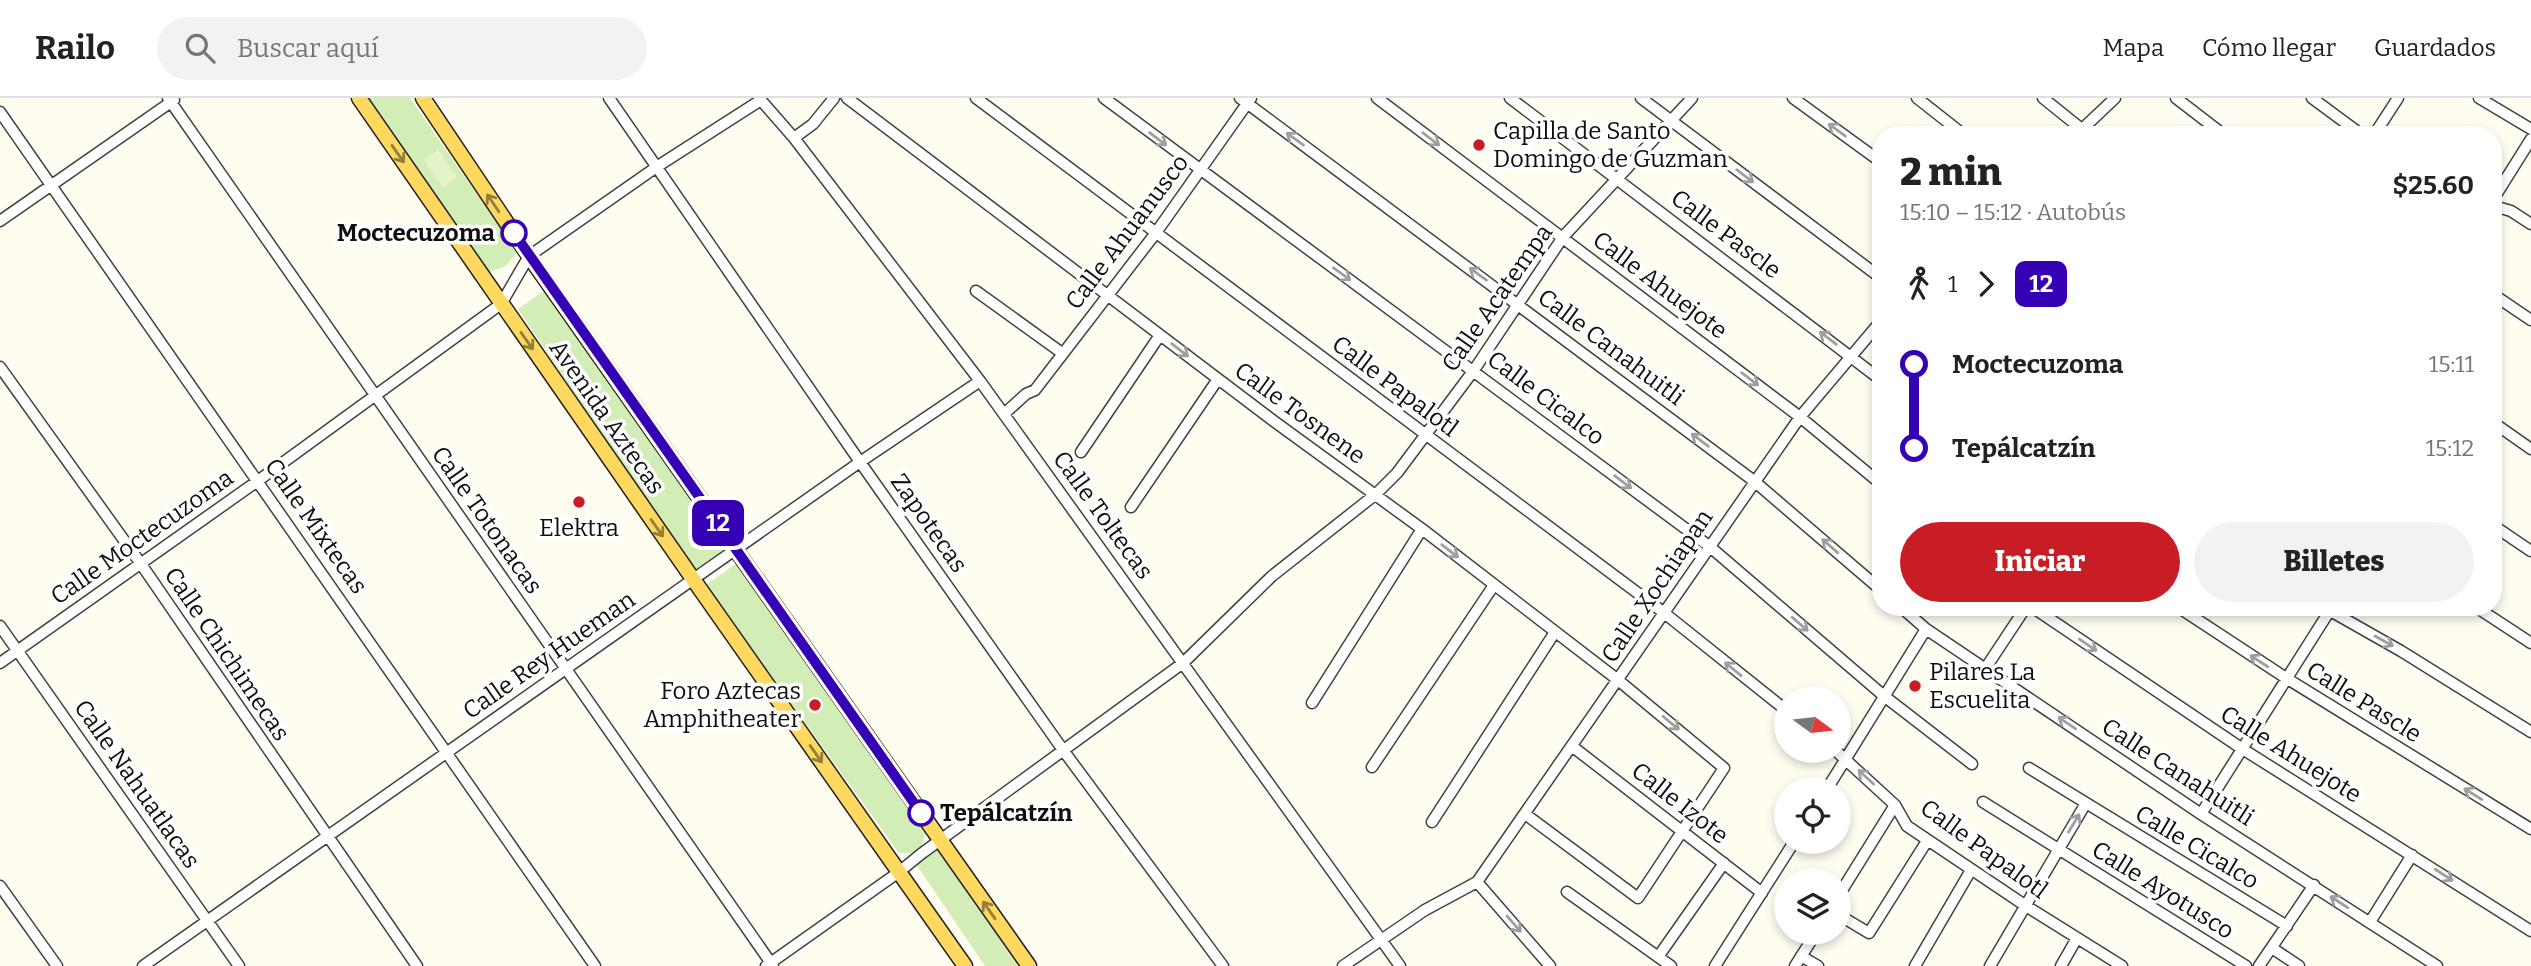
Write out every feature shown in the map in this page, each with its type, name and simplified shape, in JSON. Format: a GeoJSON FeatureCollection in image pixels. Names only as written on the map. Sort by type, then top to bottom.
{"type":"FeatureCollection","features":[{"type":"Feature","properties":{"kind":"main road","name":"Avenida Aztecas"},"geometry":{"type":"LineString","coordinates":[[359,98],[965,966]]}},
{"type":"Feature","properties":{"kind":"main road","name":"Avenida Aztecas"},"geometry":{"type":"LineString","coordinates":[[423,98],[529,256],[1029,966]]}},
{"type":"Feature","properties":{"kind":"street","name":"Zapotecas"},"geometry":{"type":"LineString","coordinates":[[609,98],[1063,750],[1223,966]]}},
{"type":"Feature","properties":{"kind":"street"},"geometry":{"type":"LineString","coordinates":[[794,138],[813,124],[834,98]]}},
{"type":"Feature","properties":{"kind":"street","name":"Calle Tosnene"},"geometry":{"type":"LineString","coordinates":[[847,98],[1218,379],[1422,529],[1619,680],[1724,768],[1683,831]]}},
{"type":"Feature","properties":{"kind":"street","name":"Calle Papalotl"},"geometry":{"type":"LineString","coordinates":[[976,98],[1662,612],[1774,701]]}},
{"type":"Feature","properties":{"kind":"street","name":"Calle Cicalco"},"geometry":{"type":"LineString","coordinates":[[1104,98],[1709,546],[1884,696],[1972,764]]}},
{"type":"Feature","properties":{"kind":"street","name":"Calle Ahuejote"},"geometry":{"type":"LineString","coordinates":[[1377,98],[1800,417],[1872,477]]}},
{"type":"Feature","properties":{"kind":"street","name":"Calle Pascle"},"geometry":{"type":"LineString","coordinates":[[1510,98],[1872,373]]}},
{"type":"Feature","properties":{"kind":"street"},"geometry":{"type":"LineString","coordinates":[[1641,98],[1872,271]]}},
{"type":"Feature","properties":{"kind":"street","name":"Calle Acatempa"},"geometry":{"type":"LineString","coordinates":[[770,965],[1183,663],[1272,576],[1376,494],[1397,473],[1474,370],[1563,237],[1692,98]]}},
{"type":"Feature","properties":{"kind":"street"},"geometry":{"type":"LineString","coordinates":[[1793,98],[1872,155]]}},
{"type":"Feature","properties":{"kind":"street"},"geometry":{"type":"LineString","coordinates":[[1917,98],[1953,126]]}},
{"type":"Feature","properties":{"kind":"street"},"geometry":{"type":"LineString","coordinates":[[2043,98],[2074,126]]}},
{"type":"Feature","properties":{"kind":"street"},"geometry":{"type":"LineString","coordinates":[[2089,126],[2115,98]]}},
{"type":"Feature","properties":{"kind":"street"},"geometry":{"type":"LineString","coordinates":[[2176,98],[2212,126]]}},
{"type":"Feature","properties":{"kind":"street"},"geometry":{"type":"LineString","coordinates":[[2312,98],[2349,126]]}},
{"type":"Feature","properties":{"kind":"street"},"geometry":{"type":"LineString","coordinates":[[2380,126],[2398,98]]}},
{"type":"Feature","properties":{"kind":"street"},"geometry":{"type":"LineString","coordinates":[[2480,98],[2531,129]]}},
{"type":"Feature","properties":{"kind":"street"},"geometry":{"type":"LineString","coordinates":[[0,221],[172,99]]}},
{"type":"Feature","properties":{"kind":"street","name":"Calle Totonacas"},"geometry":{"type":"LineString","coordinates":[[172,99],[770,965]]}},
{"type":"Feature","properties":{"kind":"street"},"geometry":{"type":"LineString","coordinates":[[529,256],[760,99]]}},
{"type":"Feature","properties":{"kind":"street","name":"Calle Toltecas"},"geometry":{"type":"LineString","coordinates":[[760,99],[794,138],[980,381],[1400,966]]}},
{"type":"Feature","properties":{"kind":"street","name":"Calle Ahuanusco"},"geometry":{"type":"LineString","coordinates":[[1004,414],[1026,394],[1035,390],[1201,171],[1246,100]]}},
{"type":"Feature","properties":{"kind":"street","name":"Calle Canahuitli"},"geometry":{"type":"LineString","coordinates":[[1246,100],[1754,481],[1872,582]]}},
{"type":"Feature","properties":{"kind":"street","name":"Calle Mixtecas"},"geometry":{"type":"LineString","coordinates":[[0,112],[595,966]]}},
{"type":"Feature","properties":{"kind":"street"},"geometry":{"type":"LineString","coordinates":[[2502,185],[2531,139]]}},
{"type":"Feature","properties":{"kind":"street"},"geometry":{"type":"LineString","coordinates":[[2502,208],[2531,224]]}},
{"type":"Feature","properties":{"kind":"street","name":"Calle Moctecuzoma"},"geometry":{"type":"LineString","coordinates":[[0,663],[259,481],[501,304],[529,256]]}},
{"type":"Feature","properties":{"kind":"street"},"geometry":{"type":"LineString","coordinates":[[976,291],[1062,353]]}},
{"type":"Feature","properties":{"kind":"street"},"geometry":{"type":"LineString","coordinates":[[2502,300],[2531,320]]}},
{"type":"Feature","properties":{"kind":"street","name":"Calle Xochiapan"},"geometry":{"type":"LineString","coordinates":[[1477,882],[1573,747],[1662,612],[1754,481],[1800,417],[1872,331]]}},
{"type":"Feature","properties":{"kind":"street"},"geometry":{"type":"LineString","coordinates":[[1081,452],[1160,335]]}},
{"type":"Feature","properties":{"kind":"street","name":"Calle Chichimecas"},"geometry":{"type":"LineString","coordinates":[[0,367],[141,565],[417,966]]}},
{"type":"Feature","properties":{"kind":"street"},"geometry":{"type":"LineString","coordinates":[[1131,508],[1218,379]]}},
{"type":"Feature","properties":{"kind":"street","name":"Calle Rey Hueman"},"geometry":{"type":"LineString","coordinates":[[143,966],[860,462],[980,381]]}},
{"type":"Feature","properties":{"kind":"street"},"geometry":{"type":"LineString","coordinates":[[2502,429],[2531,449]]}},
{"type":"Feature","properties":{"kind":"street"},"geometry":{"type":"LineString","coordinates":[[1312,704],[1422,529]]}},
{"type":"Feature","properties":{"kind":"street"},"geometry":{"type":"LineString","coordinates":[[2502,531],[2531,551]]}},
{"type":"Feature","properties":{"kind":"street"},"geometry":{"type":"LineString","coordinates":[[1372,767],[1494,585]]}},
{"type":"Feature","properties":{"kind":"street","name":"Calle Canahuitli"},"geometry":{"type":"LineString","coordinates":[[1911,616],[1926,629],[2201,814],[2437,966]]}},
{"type":"Feature","properties":{"kind":"street"},"geometry":{"type":"LineString","coordinates":[[1985,668],[2020,616]]}},
{"type":"Feature","properties":{"kind":"street","name":"Calle Ahuejote"},"geometry":{"type":"LineString","coordinates":[[2045,616],[2241,748],[2531,931]]}},
{"type":"Feature","properties":{"kind":"street","name":"Calle Pascle"},"geometry":{"type":"LineString","coordinates":[[2192,616],[2286,678],[2531,830]]}},
{"type":"Feature","properties":{"kind":"street"},"geometry":{"type":"LineString","coordinates":[[2201,814],[2324,616]]}},
{"type":"Feature","properties":{"kind":"street"},"geometry":{"type":"LineString","coordinates":[[2343,616],[2531,732]]}},
{"type":"Feature","properties":{"kind":"street"},"geometry":{"type":"LineString","coordinates":[[2490,616],[2531,643]]}},
{"type":"Feature","properties":{"kind":"street","name":"Calle Nahuatlacas"},"geometry":{"type":"LineString","coordinates":[[0,626],[239,966]]}},
{"type":"Feature","properties":{"kind":"street"},"geometry":{"type":"LineString","coordinates":[[1852,739],[1884,696],[1926,629]]}},
{"type":"Feature","properties":{"kind":"street"},"geometry":{"type":"LineString","coordinates":[[1432,822],[1555,632]]}},
{"type":"Feature","properties":{"kind":"street","name":"Calle Izote"},"geometry":{"type":"LineString","coordinates":[[1573,747],[1762,893]]}},
{"type":"Feature","properties":{"kind":"street","name":"Calle Papalotl"},"geometry":{"type":"LineString","coordinates":[[1851,763],[1895,805],[1907,826],[1927,841],[2122,966]]}},
{"type":"Feature","properties":{"kind":"street","name":"Calle Cicalco"},"geometry":{"type":"LineString","coordinates":[[2029,768],[2287,926]]}},
{"type":"Feature","properties":{"kind":"street","name":"Calle Ayotusco"},"geometry":{"type":"LineString","coordinates":[[1983,802],[2246,966]]}},
{"type":"Feature","properties":{"kind":"street"},"geometry":{"type":"LineString","coordinates":[[1990,966],[2086,803]]}},
{"type":"Feature","properties":{"kind":"street"},"geometry":{"type":"LineString","coordinates":[[1851,876],[1895,805]]}},
{"type":"Feature","properties":{"kind":"street"},"geometry":{"type":"LineString","coordinates":[[1525,814],[1638,898],[1683,831]]}},
{"type":"Feature","properties":{"kind":"street"},"geometry":{"type":"LineString","coordinates":[[1851,922],[1869,933],[1927,841]]}},
{"type":"Feature","properties":{"kind":"street"},"geometry":{"type":"LineString","coordinates":[[1715,966],[1786,854]]}},
{"type":"Feature","properties":{"kind":"street"},"geometry":{"type":"LineString","coordinates":[[2370,922],[2412,855]]}},
{"type":"Feature","properties":{"kind":"street"},"geometry":{"type":"LineString","coordinates":[[1658,957],[1724,863]]}},
{"type":"Feature","properties":{"kind":"street"},"geometry":{"type":"LineString","coordinates":[[1915,966],[1971,870]]}},
{"type":"Feature","properties":{"kind":"street"},"geometry":{"type":"LineString","coordinates":[[1343,966],[1425,910],[1477,882],[1550,966]]}},
{"type":"Feature","properties":{"kind":"street"},"geometry":{"type":"LineString","coordinates":[[2259,966],[2314,885]]}},
{"type":"Feature","properties":{"kind":"street"},"geometry":{"type":"LineString","coordinates":[[0,886],[57,966]]}},
{"type":"Feature","properties":{"kind":"street"},"geometry":{"type":"LineString","coordinates":[[1567,892],[1671,966]]}},
{"type":"Feature","properties":{"kind":"street"},"geometry":{"type":"LineString","coordinates":[[2061,966],[2077,939]]}},
{"type":"Feature","properties":{"kind":"street"},"geometry":{"type":"LineString","coordinates":[[1808,945],[1798,961],[1818,966]]}},
{"type":"Feature","properties":{"kind":"street"},"geometry":{"type":"LineString","coordinates":[[2272,948],[2300,966]]}},
{"type":"Feature","properties":{"kind":"green space"},"geometry":{"type":"Polygon","coordinates":[[[369,98],[410,98],[517,252],[506,266],[489,272],[369,98]]]}},
{"type":"Feature","properties":{"kind":"green space"},"geometry":{"type":"Polygon","coordinates":[[[438,149],[457,177],[443,188],[424,160],[438,149]]]}},
{"type":"Feature","properties":{"kind":"green space"},"geometry":{"type":"Polygon","coordinates":[[[545,290],[726,550],[694,572],[518,309],[545,290]]]}},
{"type":"Feature","properties":{"kind":"green space"},"geometry":{"type":"Polygon","coordinates":[[[736,564],[925,834],[920,853],[899,853],[706,585],[736,564]]]}},
{"type":"Feature","properties":{"kind":"green space"},"geometry":{"type":"Polygon","coordinates":[[[934,846],[1018,966],[985,966],[916,864],[934,846]]]}},
{"type":"Feature","properties":{"kind":"bus line","name":"12"},"geometry":{"type":"LineString","coordinates":[[514,233],[921,813]]}},
{"type":"Feature","properties":{"kind":"place","name":"Capilla de Santo Domingo de Guzman"},"geometry":{"type":"Point","coordinates":[1479,145]}},
{"type":"Feature","properties":{"kind":"place","name":"Moctecuzoma"},"geometry":{"type":"Point","coordinates":[514,233]}},
{"type":"Feature","properties":{"kind":"place","name":"Elektra"},"geometry":{"type":"Point","coordinates":[579,502]}},
{"type":"Feature","properties":{"kind":"place","name":"Pilares La Escuelita"},"geometry":{"type":"Point","coordinates":[1915,686]}},
{"type":"Feature","properties":{"kind":"place","name":"Foro Aztecas Amphitheater"},"geometry":{"type":"Point","coordinates":[815,705]}},
{"type":"Feature","properties":{"kind":"place","name":"Tepálcatzín"},"geometry":{"type":"Point","coordinates":[921,813]}}]}
